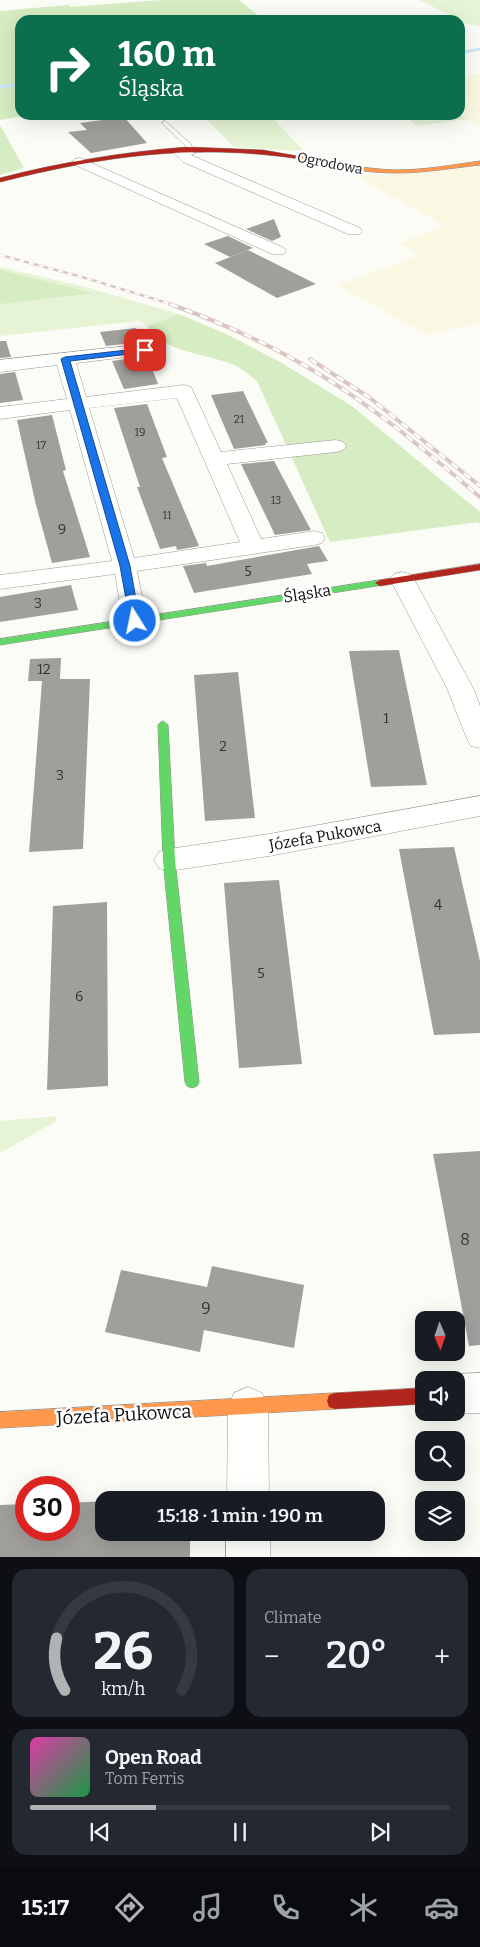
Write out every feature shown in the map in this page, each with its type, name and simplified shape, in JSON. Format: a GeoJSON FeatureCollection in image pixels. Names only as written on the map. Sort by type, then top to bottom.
{"type":"FeatureCollection","features":[{"type":"Feature","properties":{"kind":"street","name":"Ogrodowa"},"geometry":{"type":"LineString","coordinates":[[0,180],[80,162],[130,154],[186,152],[275,153],[359,169],[383,171],[426,170],[480,164]]}},
{"type":"Feature","properties":{"kind":"street"},"geometry":{"type":"LineString","coordinates":[[186,152],[188,159],[354,231]]}},
{"type":"Feature","properties":{"kind":"street"},"geometry":{"type":"LineString","coordinates":[[80,162],[278,251]]}},
{"type":"Feature","properties":{"kind":"street"},"geometry":{"type":"LineString","coordinates":[[0,366],[145,350]]}},
{"type":"Feature","properties":{"kind":"street"},"geometry":{"type":"LineString","coordinates":[[65,359],[125,566],[135,621]]}},
{"type":"Feature","properties":{"kind":"street"},"geometry":{"type":"LineString","coordinates":[[0,413],[184,391],[252,548]]}},
{"type":"Feature","properties":{"kind":"street"},"geometry":{"type":"LineString","coordinates":[[214,459],[336,446]]}},
{"type":"Feature","properties":{"kind":"street"},"geometry":{"type":"LineString","coordinates":[[0,582],[125,566],[314,538]]}},
{"type":"Feature","properties":{"kind":"street","name":"Śląska"},"geometry":{"type":"LineString","coordinates":[[0,642],[480,567]]}},
{"type":"Feature","properties":{"kind":"street"},"geometry":{"type":"LineString","coordinates":[[402,579],[460,688],[480,739]]}},
{"type":"Feature","properties":{"kind":"street"},"geometry":{"type":"LineString","coordinates":[[163,725],[169,860],[192,1082]]}},
{"type":"Feature","properties":{"kind":"street","name":"Józefa Pukowca"},"geometry":{"type":"LineString","coordinates":[[169,860],[269,845],[480,806]]}},
{"type":"Feature","properties":{"kind":"street"},"geometry":{"type":"LineString","coordinates":[[465,1394],[480,1393]]}},
{"type":"Feature","properties":{"kind":"street","name":"Józefa Pukowca"},"geometry":{"type":"LineString","coordinates":[[0,1420],[415,1397]]}},
{"type":"Feature","properties":{"kind":"street"},"geometry":{"type":"LineString","coordinates":[[248,1407],[248,1491]]}},
{"type":"Feature","properties":{"kind":"street"},"geometry":{"type":"LineString","coordinates":[[248,1541],[248,1557]]}},
{"type":"Feature","properties":{"kind":"lane"},"geometry":{"type":"LineString","coordinates":[[165,123],[189,146],[186,152]]}},
{"type":"Feature","properties":{"kind":"shaded area"},"geometry":{"type":"Polygon","coordinates":[[[465,74],[480,74],[480,127],[465,116],[465,74]]]}},
{"type":"Feature","properties":{"kind":"shaded area"},"geometry":{"type":"Polygon","coordinates":[[[480,166],[480,324],[425,334],[338,285],[420,255],[399,243],[444,226],[354,175],[398,175],[480,166]]]}},
{"type":"Feature","properties":{"kind":"green space"},"geometry":{"type":"Polygon","coordinates":[[[161,0],[239,0],[258,15],[15,15],[15,117],[0,120],[0,11],[69,5],[70,7],[161,0]]]}},
{"type":"Feature","properties":{"kind":"green space"},"geometry":{"type":"Polygon","coordinates":[[[419,0],[480,0],[480,26],[465,23],[465,15],[449,15],[419,0]]]}},
{"type":"Feature","properties":{"kind":"green space"},"geometry":{"type":"Polygon","coordinates":[[[207,120],[275,120],[304,151],[234,147],[207,120]]]}},
{"type":"Feature","properties":{"kind":"green space"},"geometry":{"type":"Polygon","coordinates":[[[410,120],[461,120],[417,126],[410,120]]]}},
{"type":"Feature","properties":{"kind":"green space"},"geometry":{"type":"Polygon","coordinates":[[[0,125],[24,168],[0,175],[0,125]]]}},
{"type":"Feature","properties":{"kind":"green space"},"geometry":{"type":"Polygon","coordinates":[[[0,267],[85,287],[179,314],[148,326],[140,321],[0,336],[0,267]]]}},
{"type":"Feature","properties":{"kind":"green space"},"geometry":{"type":"Polygon","coordinates":[[[0,270],[93,293],[0,304],[0,270]]]}},
{"type":"Feature","properties":{"kind":"green space"},"geometry":{"type":"Polygon","coordinates":[[[179,314],[226,334],[280,362],[352,406],[480,512],[480,524],[478,522],[330,542],[257,381],[241,369],[227,362],[175,348],[155,335],[148,326],[179,314]]]}},
{"type":"Feature","properties":{"kind":"green space"},"geometry":{"type":"Polygon","coordinates":[[[57,1116],[56,1121],[0,1153],[0,1121],[57,1116]]]}},
{"type":"Feature","properties":{"kind":"building"},"geometry":{"type":"Polygon","coordinates":[[[102,120],[127,120],[147,143],[91,153],[68,132],[87,130],[80,123],[102,120]]]}},
{"type":"Feature","properties":{"kind":"building"},"geometry":{"type":"Polygon","coordinates":[[[274,219],[281,237],[272,241],[246,229],[274,219]]]}},
{"type":"Feature","properties":{"kind":"building"},"geometry":{"type":"Polygon","coordinates":[[[228,236],[253,248],[230,257],[204,244],[228,236]]]}},
{"type":"Feature","properties":{"kind":"building"},"geometry":{"type":"Polygon","coordinates":[[[248,250],[316,284],[277,298],[215,263],[248,250]]]}},
{"type":"Feature","properties":{"kind":"building"},"geometry":{"type":"Polygon","coordinates":[[[136,328],[142,342],[106,346],[100,332],[136,328]]]}},
{"type":"Feature","properties":{"kind":"building"},"geometry":{"type":"Polygon","coordinates":[[[0,341],[6,341],[11,357],[0,358],[0,341]]]}},
{"type":"Feature","properties":{"kind":"building"},"geometry":{"type":"Polygon","coordinates":[[[147,356],[158,384],[124,389],[112,361],[147,356]]]}},
{"type":"Feature","properties":{"kind":"building"},"geometry":{"type":"Polygon","coordinates":[[[15,372],[23,400],[0,403],[0,374],[15,372]]]}},
{"type":"Feature","properties":{"kind":"building"},"geometry":{"type":"Polygon","coordinates":[[[243,391],[268,443],[265,443],[266,445],[234,449],[211,395],[243,391]]]}},
{"type":"Feature","properties":{"kind":"building"},"geometry":{"type":"Polygon","coordinates":[[[147,404],[167,457],[162,458],[199,546],[177,550],[176,546],[160,549],[137,487],[140,487],[114,408],[147,404]]]}},
{"type":"Feature","properties":{"kind":"building"},"geometry":{"type":"Polygon","coordinates":[[[52,415],[66,470],[63,471],[90,557],[52,563],[36,505],[17,420],[52,415]]]}},
{"type":"Feature","properties":{"kind":"building"},"geometry":{"type":"Polygon","coordinates":[[[274,461],[311,530],[275,535],[241,464],[274,461]]]}},
{"type":"Feature","properties":{"kind":"building"},"geometry":{"type":"Polygon","coordinates":[[[319,546],[328,561],[307,564],[312,574],[194,593],[183,566],[206,563],[207,566],[319,546]]]}},
{"type":"Feature","properties":{"kind":"building"},"geometry":{"type":"Polygon","coordinates":[[[71,585],[78,610],[0,622],[0,597],[71,585]]]}},
{"type":"Feature","properties":{"kind":"building"},"geometry":{"type":"Polygon","coordinates":[[[399,650],[427,785],[371,787],[349,651],[399,650]]]}},
{"type":"Feature","properties":{"kind":"building"},"geometry":{"type":"Polygon","coordinates":[[[61,658],[60,679],[90,679],[83,849],[29,852],[42,681],[28,681],[30,659],[61,658]]]}},
{"type":"Feature","properties":{"kind":"building"},"geometry":{"type":"Polygon","coordinates":[[[238,672],[255,818],[205,821],[194,675],[238,672]]]}},
{"type":"Feature","properties":{"kind":"building"},"geometry":{"type":"Polygon","coordinates":[[[454,847],[480,961],[480,1033],[434,1035],[399,849],[454,847]]]}},
{"type":"Feature","properties":{"kind":"building"},"geometry":{"type":"Polygon","coordinates":[[[279,880],[302,1064],[239,1068],[224,883],[279,880]]]}},
{"type":"Feature","properties":{"kind":"building"},"geometry":{"type":"Polygon","coordinates":[[[107,902],[108,1086],[47,1090],[53,906],[107,902]]]}},
{"type":"Feature","properties":{"kind":"building"},"geometry":{"type":"Polygon","coordinates":[[[480,1151],[480,1345],[469,1346],[465,1325],[465,1311],[462,1311],[433,1154],[480,1151]]]}},
{"type":"Feature","properties":{"kind":"building"},"geometry":{"type":"Polygon","coordinates":[[[212,1266],[304,1285],[294,1348],[204,1330],[200,1352],[105,1332],[121,1270],[207,1287],[212,1266]]]}},
{"type":"Feature","properties":{"kind":"building"},"geometry":{"type":"Polygon","coordinates":[[[80,1502],[95,1502],[95,1541],[190,1541],[190,1557],[0,1557],[0,1505],[15,1504],[15,1541],[80,1541],[80,1502]]]}},
{"type":"Feature","properties":{"kind":"waterway"},"geometry":{"type":"LineString","coordinates":[[465,52],[480,49]]}},
{"type":"Feature","properties":{"kind":"waterway"},"geometry":{"type":"LineString","coordinates":[[0,87],[15,85]]}},
{"type":"Feature","properties":{"kind":"railway"},"geometry":{"type":"LineString","coordinates":[[0,255],[82,277],[174,305]]}},
{"type":"Feature","properties":{"kind":"railway"},"geometry":{"type":"LineString","coordinates":[[170,304],[246,335],[283,353],[319,374],[382,417],[480,497]]}},
{"type":"Feature","properties":{"kind":"railway"},"geometry":{"type":"LineString","coordinates":[[310,359],[370,398],[480,486]]}},
{"type":"Feature","properties":{"kind":"traffic: fast"},"geometry":{"type":"LineString","coordinates":[[0,642],[380,583]]}},
{"type":"Feature","properties":{"kind":"traffic: fast"},"geometry":{"type":"LineString","coordinates":[[163,725],[169,860],[192,1082]]}},
{"type":"Feature","properties":{"kind":"traffic: slow"},"geometry":{"type":"LineString","coordinates":[[300,157],[384,171],[420,170],[480,163]]}},
{"type":"Feature","properties":{"kind":"traffic: slow"},"geometry":{"type":"LineString","coordinates":[[0,1420],[335,1401]]}},
{"type":"Feature","properties":{"kind":"traffic: jam"},"geometry":{"type":"LineString","coordinates":[[0,180],[111,156],[187,149],[263,151],[300,157]]}},
{"type":"Feature","properties":{"kind":"traffic: jam"},"geometry":{"type":"LineString","coordinates":[[380,583],[480,567]]}},
{"type":"Feature","properties":{"kind":"traffic: jam"},"geometry":{"type":"LineString","coordinates":[[335,1401],[415,1397]]}},
{"type":"Feature","properties":{"kind":"route"},"geometry":{"type":"LineString","coordinates":[[135,621],[125,566],[65,359],[145,350]]}}]}
